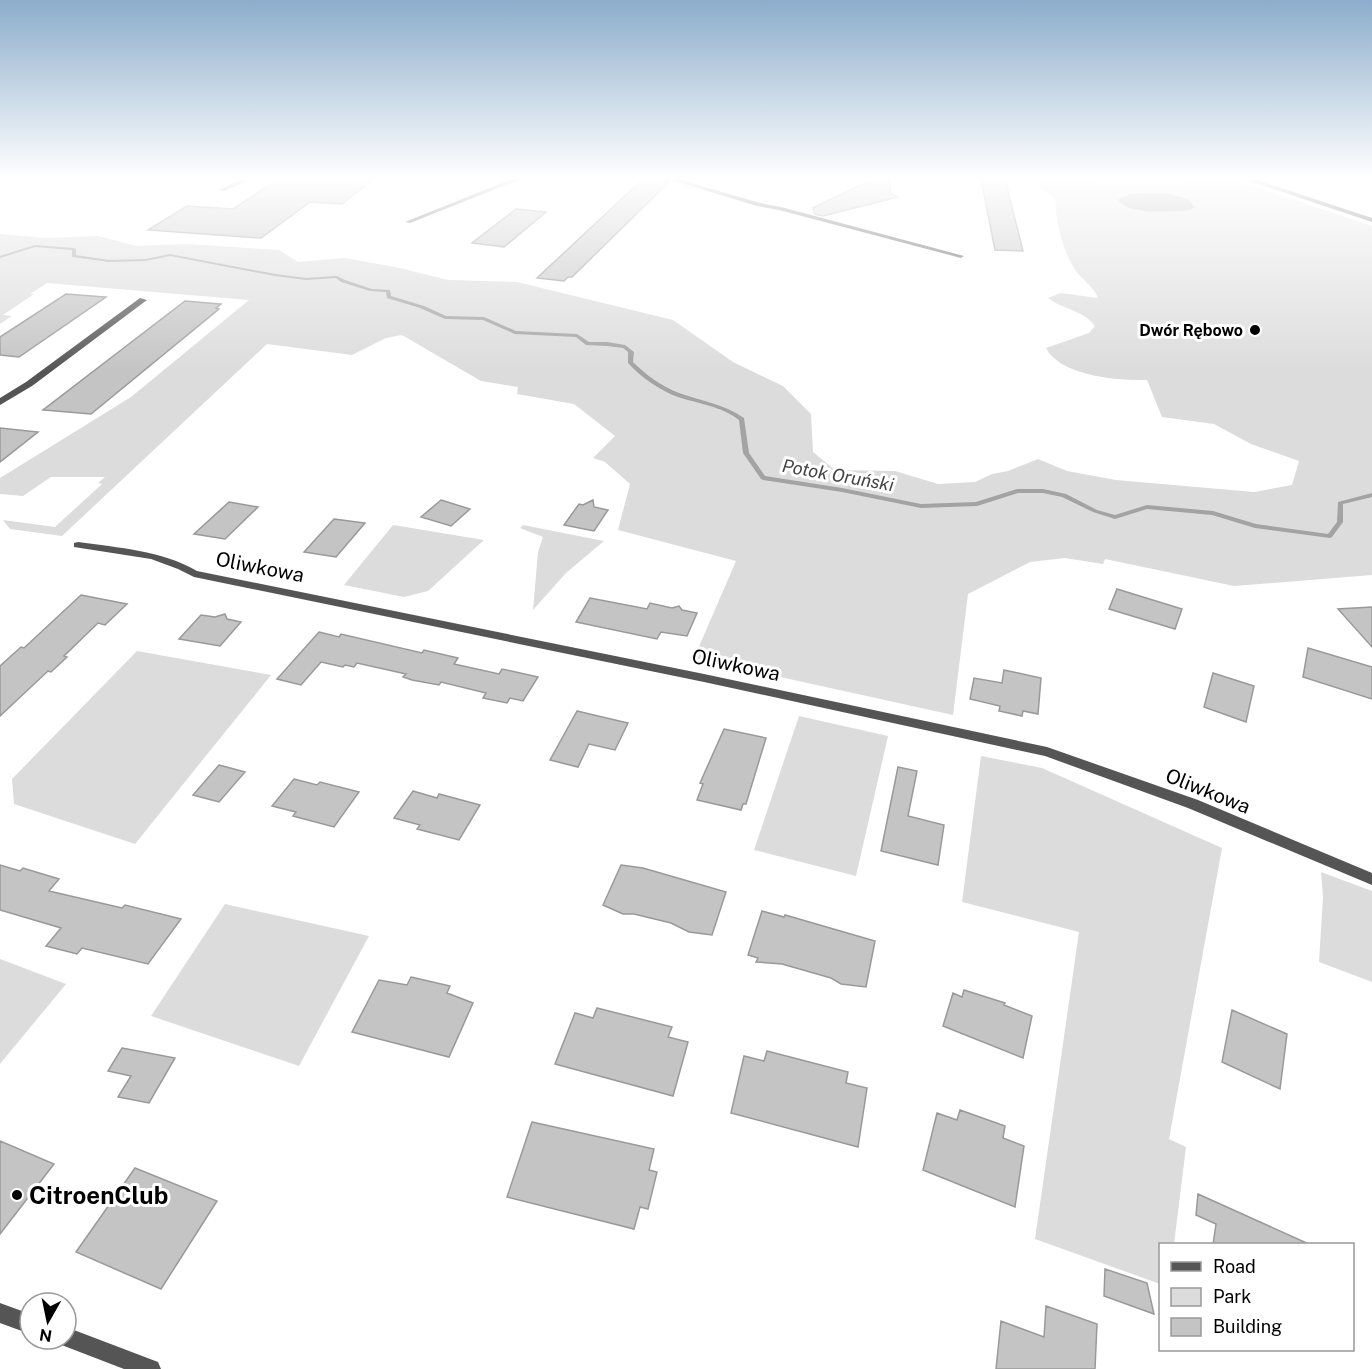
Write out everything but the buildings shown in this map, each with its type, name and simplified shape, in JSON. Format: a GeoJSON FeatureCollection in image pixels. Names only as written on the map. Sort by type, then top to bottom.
{"type":"FeatureCollection","features":[{"type":"Feature","properties":{"kind":"street"},"geometry":{"type":"LineString","coordinates":[[911,243],[961,256]]}},
{"type":"Feature","properties":{"kind":"street"},"geometry":{"type":"LineString","coordinates":[[0,402],[29,384],[143,300]]}},
{"type":"Feature","properties":{"kind":"street","name":"Oliwkowa"},"geometry":{"type":"LineString","coordinates":[[78,545],[139,554],[180,564],[194,574],[704,678],[1047,752],[1193,804],[1372,879]]}},
{"type":"Feature","properties":{"kind":"street"},"geometry":{"type":"LineString","coordinates":[[0,1313],[18,1320]]}},
{"type":"Feature","properties":{"kind":"street"},"geometry":{"type":"LineString","coordinates":[[78,1342],[152,1369]]}},
{"type":"Feature","properties":{"kind":"green space"},"geometry":{"type":"Polygon","coordinates":[[[0,243],[125,243],[137,246],[186,244],[279,250],[298,262],[345,258],[448,280],[517,282],[673,320],[733,362],[783,386],[811,414],[813,452],[835,470],[895,471],[938,484],[975,482],[1038,459],[1067,471],[1116,480],[1254,492],[1292,485],[1299,461],[1251,444],[1214,424],[1162,417],[1147,380],[1091,375],[1064,365],[1053,357],[1046,348],[1089,333],[1095,326],[1079,313],[1048,298],[1061,293],[1098,298],[1094,290],[1077,272],[1063,243],[1372,243],[1372,575],[1234,586],[1105,559],[1103,564],[1065,558],[1030,562],[968,594],[953,715],[694,658],[736,561],[618,530],[630,484],[605,462],[593,458],[615,436],[574,404],[517,394],[518,387],[481,381],[402,335],[386,338],[352,355],[267,344],[62,536],[10,529],[3,520],[55,527],[102,484],[98,483],[105,477],[51,477],[23,496],[0,494],[0,478],[131,397],[249,300],[47,283],[3,315],[12,316],[0,324],[0,243]]]}},
{"type":"Feature","properties":{"kind":"green space"},"geometry":{"type":"Polygon","coordinates":[[[393,525],[484,540],[428,591],[404,597],[344,585],[393,525]]]}},
{"type":"Feature","properties":{"kind":"green space"},"geometry":{"type":"Polygon","coordinates":[[[523,525],[604,541],[566,573],[533,610],[538,552],[543,537],[520,528],[523,525]]]}},
{"type":"Feature","properties":{"kind":"green space"},"geometry":{"type":"Polygon","coordinates":[[[137,651],[271,675],[135,844],[14,804],[12,779],[137,651]]]}},
{"type":"Feature","properties":{"kind":"green space"},"geometry":{"type":"Polygon","coordinates":[[[799,716],[888,736],[856,876],[754,850],[799,716]]]}},
{"type":"Feature","properties":{"kind":"green space"},"geometry":{"type":"Polygon","coordinates":[[[981,756],[1042,768],[1222,848],[1169,1139],[1186,1147],[1174,1243],[1159,1243],[1159,1284],[1035,1239],[1079,932],[962,902],[981,756]]]}},
{"type":"Feature","properties":{"kind":"green space"},"geometry":{"type":"Polygon","coordinates":[[[1321,872],[1372,891],[1372,982],[1319,962],[1323,897],[1321,872]]]}},
{"type":"Feature","properties":{"kind":"green space"},"geometry":{"type":"Polygon","coordinates":[[[225,904],[369,936],[299,1066],[151,1016],[225,904]]]}},
{"type":"Feature","properties":{"kind":"green space"},"geometry":{"type":"Polygon","coordinates":[[[0,959],[66,984],[0,1064],[0,959]]]}},
{"type":"Feature","properties":{"kind":"waterway","name":"Potok Oruński"},"geometry":{"type":"LineString","coordinates":[[0,257],[35,246],[74,249],[74,256],[109,261],[146,260],[170,255],[275,275],[306,279],[337,277],[372,290],[388,291],[389,297],[445,317],[484,319],[515,332],[577,336],[588,344],[625,347],[631,352],[630,362],[655,383],[677,394],[722,408],[742,419],[746,453],[763,478],[842,490],[921,506],[977,504],[1017,491],[1043,491],[1064,495],[1095,511],[1115,517],[1147,507],[1213,513],[1255,526],[1330,536],[1340,522],[1340,503],[1372,495]]}},
{"type":"Feature","properties":{"kind":"place","name":"Dwór Rębowo"},"geometry":{"type":"Point","coordinates":[1255,330]}},
{"type":"Feature","properties":{"kind":"place","name":"CitroenClub"},"geometry":{"type":"Point","coordinates":[17,1195]}}]}
